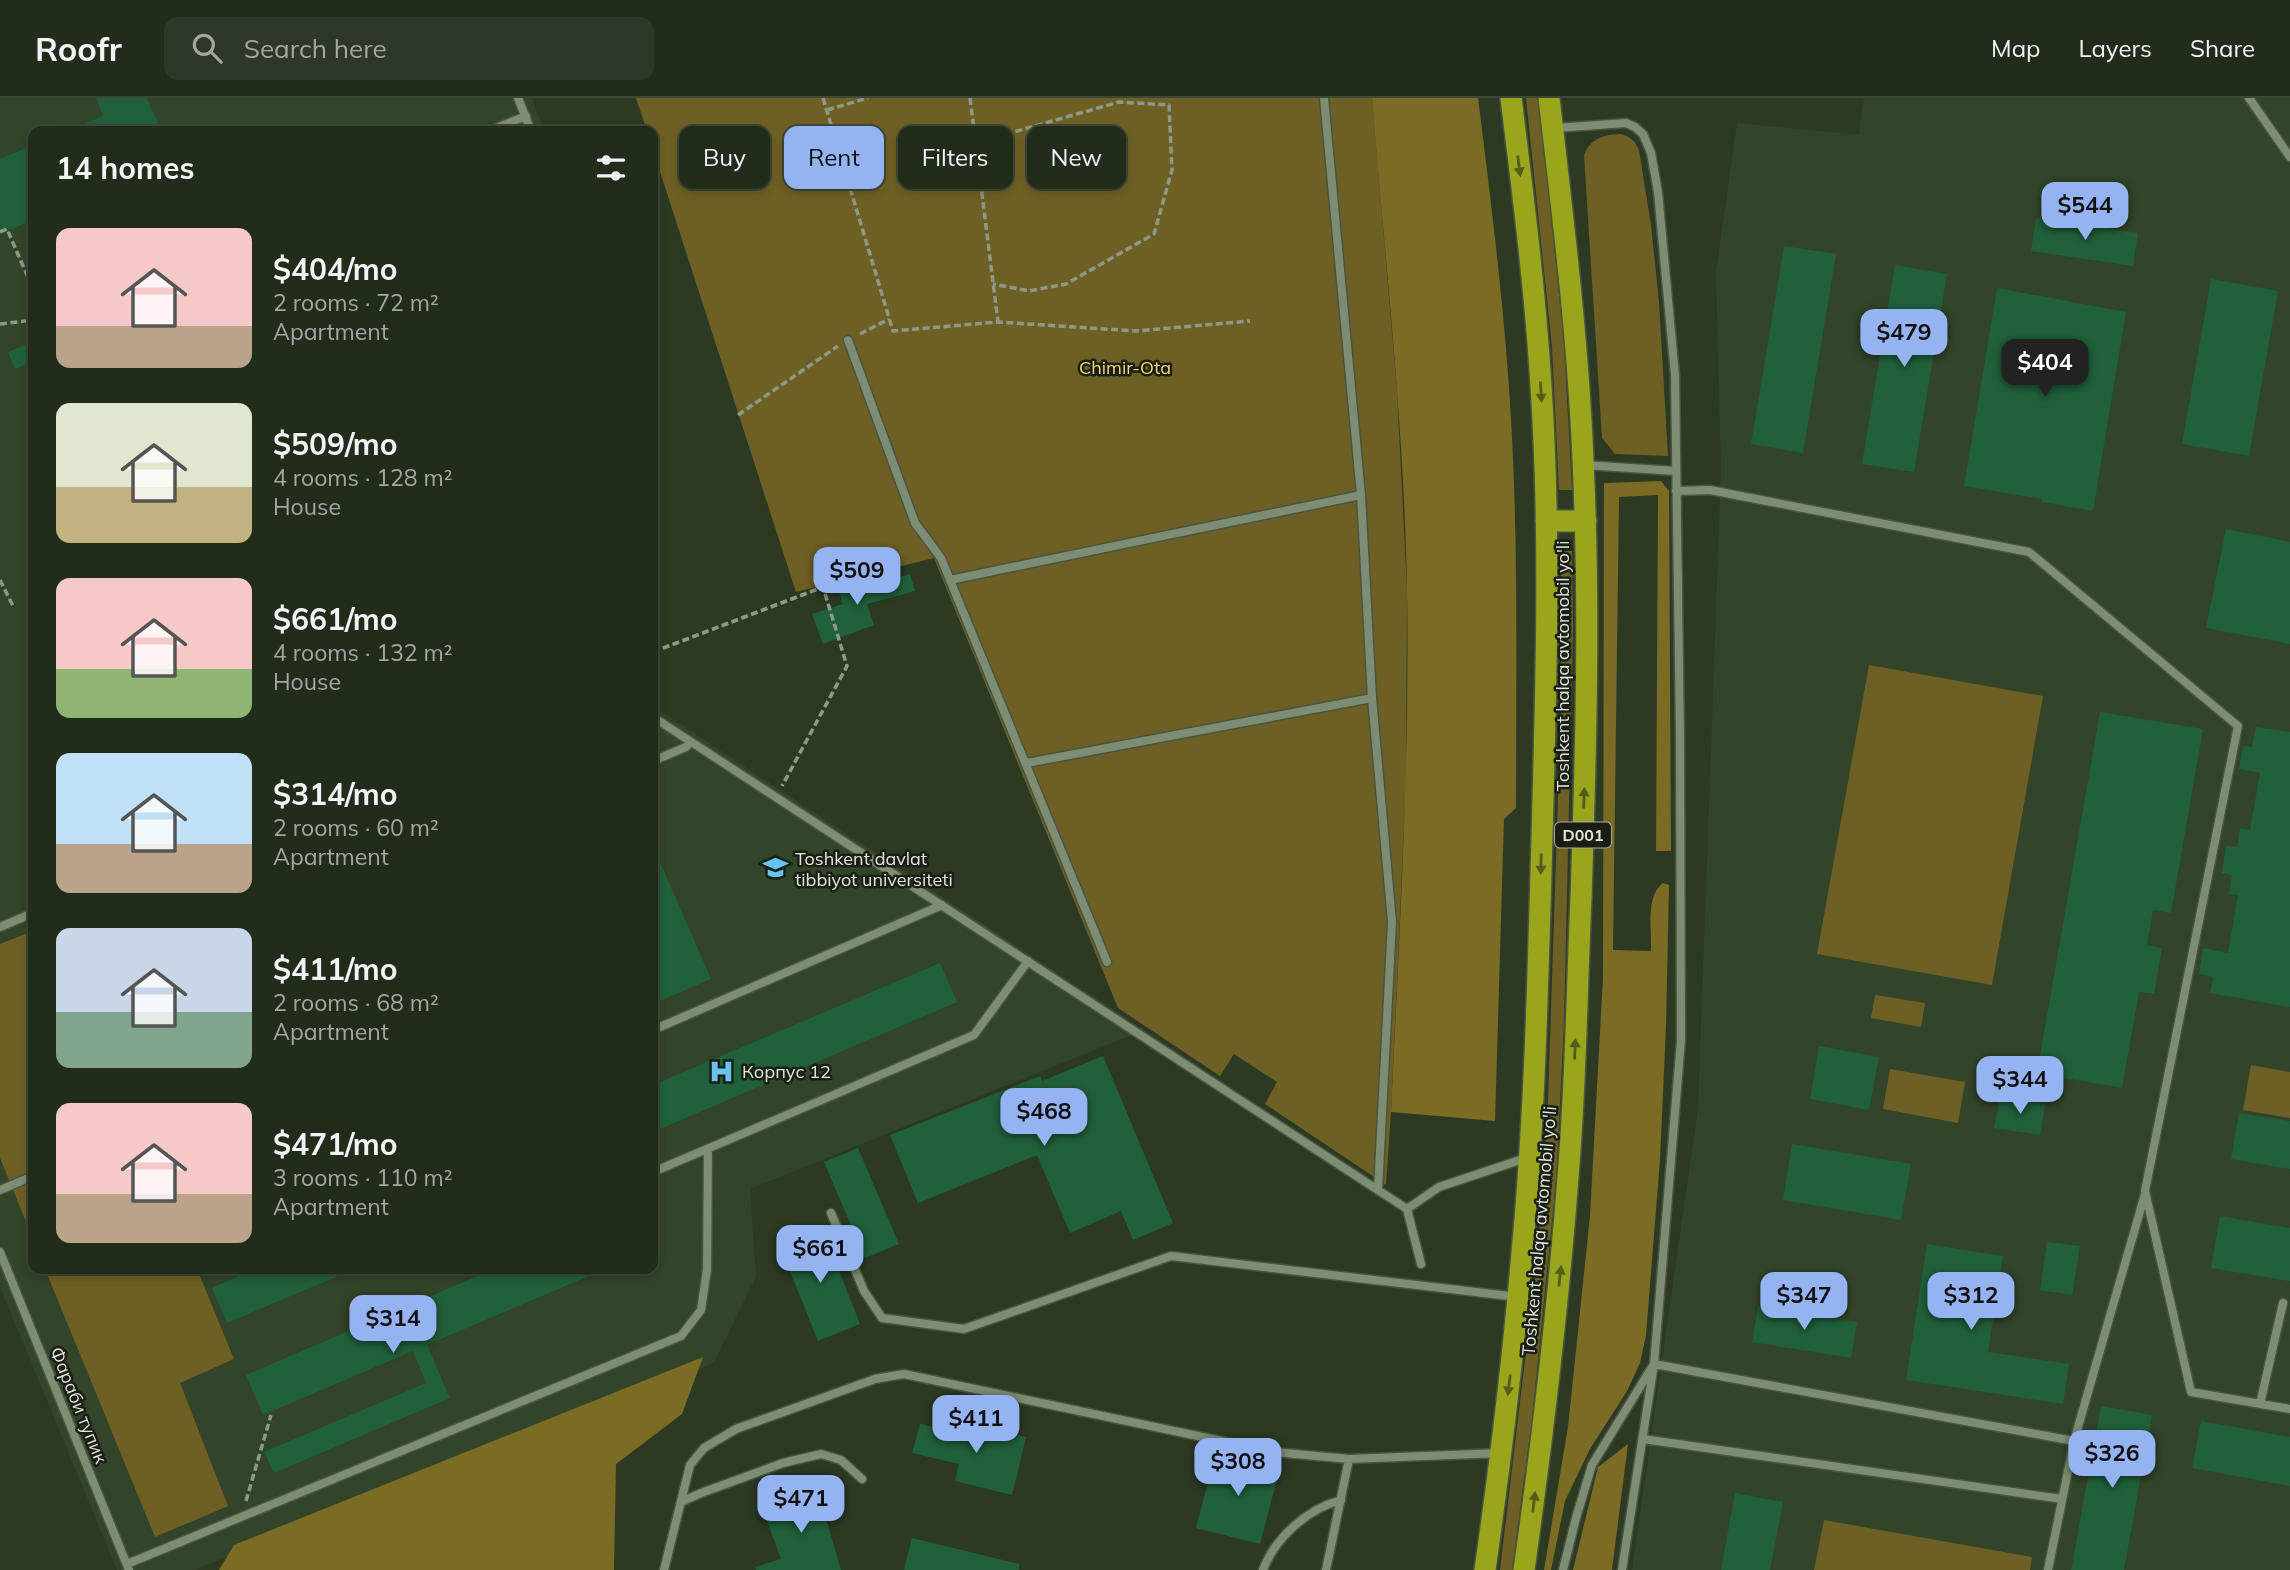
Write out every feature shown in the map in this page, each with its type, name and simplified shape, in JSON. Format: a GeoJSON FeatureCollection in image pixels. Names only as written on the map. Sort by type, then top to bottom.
{"type":"FeatureCollection","features":[{"type":"Feature","properties":{"kind":"highway","name":"Toshkent halqa avtomobil yo'li"},"geometry":{"type":"LineString","coordinates":[[1485,1570],[1518,1297],[1529,1157],[1545,760],[1546,521],[1541,386],[1530,250],[1511,98]]}},
{"type":"Feature","properties":{"kind":"highway","name":"Toshkent halqa avtomobil yo'li"},"geometry":{"type":"LineString","coordinates":[[1524,1570],[1547,1402],[1570,1160],[1587,735],[1584,466],[1567,250],[1549,98]]}},
{"type":"Feature","properties":{"kind":"highway"},"geometry":{"type":"LineString","coordinates":[[1546,521],[1586,521]]}},
{"type":"Feature","properties":{"kind":"lane"},"geometry":{"type":"LineString","coordinates":[[519,98],[529,126]]}},
{"type":"Feature","properties":{"kind":"lane"},"geometry":{"type":"LineString","coordinates":[[1324,98],[1362,495],[1372,698],[1392,922],[1378,1190]]}},
{"type":"Feature","properties":{"kind":"lane"},"geometry":{"type":"LineString","coordinates":[[2249,98],[2290,157]]}},
{"type":"Feature","properties":{"kind":"lane"},"geometry":{"type":"LineString","coordinates":[[501,126],[526,116]]}},
{"type":"Feature","properties":{"kind":"lane"},"geometry":{"type":"LineString","coordinates":[[1552,128],[1626,123],[1635,127],[1648,142],[1658,192],[1675,375],[1681,1040],[1654,1364],[1622,1570]]}},
{"type":"Feature","properties":{"kind":"lane"},"geometry":{"type":"LineString","coordinates":[[848,340],[915,523],[941,558],[1107,962]]}},
{"type":"Feature","properties":{"kind":"lane"},"geometry":{"type":"LineString","coordinates":[[1584,466],[1676,471]]}},
{"type":"Feature","properties":{"kind":"lane"},"geometry":{"type":"LineString","coordinates":[[1676,491],[1710,490],[2029,552],[2238,726],[2145,1191],[2074,1441],[2048,1570]]}},
{"type":"Feature","properties":{"kind":"lane"},"geometry":{"type":"LineString","coordinates":[[950,580],[1362,495]]}},
{"type":"Feature","properties":{"kind":"lane"},"geometry":{"type":"LineString","coordinates":[[1027,763],[1372,698]]}},
{"type":"Feature","properties":{"kind":"lane"},"geometry":{"type":"LineString","coordinates":[[658,720],[1407,1209],[1421,1264]]}},
{"type":"Feature","properties":{"kind":"lane"},"geometry":{"type":"LineString","coordinates":[[658,759],[691,742]]}},
{"type":"Feature","properties":{"kind":"lane"},"geometry":{"type":"LineString","coordinates":[[658,1028],[942,905]]}},
{"type":"Feature","properties":{"kind":"lane"},"geometry":{"type":"LineString","coordinates":[[0,927],[28,915]]}},
{"type":"Feature","properties":{"kind":"lane"},"geometry":{"type":"LineString","coordinates":[[658,1170],[974,1035],[1028,961]]}},
{"type":"Feature","properties":{"kind":"lane"},"geometry":{"type":"LineString","coordinates":[[128,1567],[241,1517],[681,1336],[701,1310],[707,1270],[708,1149]]}},
{"type":"Feature","properties":{"kind":"lane"},"geometry":{"type":"LineString","coordinates":[[1407,1209],[1438,1187],[1529,1157]]}},
{"type":"Feature","properties":{"kind":"lane"},"geometry":{"type":"LineString","coordinates":[[0,1190],[28,1178]]}},
{"type":"Feature","properties":{"kind":"lane"},"geometry":{"type":"LineString","coordinates":[[2145,1191],[2191,1392],[2290,1409]]}},
{"type":"Feature","properties":{"kind":"lane"},"geometry":{"type":"LineString","coordinates":[[831,1213],[864,1292],[882,1318],[964,1329],[1171,1256],[1518,1297]]}},
{"type":"Feature","properties":{"kind":"lane","name":"Фараби тупик"},"geometry":{"type":"LineString","coordinates":[[0,1252],[128,1567]]}},
{"type":"Feature","properties":{"kind":"lane"},"geometry":{"type":"LineString","coordinates":[[2260,1404],[2283,1303]]}},
{"type":"Feature","properties":{"kind":"lane"},"geometry":{"type":"LineString","coordinates":[[1654,1364],[2074,1441]]}},
{"type":"Feature","properties":{"kind":"lane"},"geometry":{"type":"LineString","coordinates":[[1563,1570],[1592,1465],[1654,1364]]}},
{"type":"Feature","properties":{"kind":"lane"},"geometry":{"type":"LineString","coordinates":[[675,1570],[665,1568],[691,1465],[704,1448],[736,1429],[875,1379],[904,1374],[1275,1452],[1349,1459],[1501,1453]]}},
{"type":"Feature","properties":{"kind":"lane"},"geometry":{"type":"LineString","coordinates":[[1643,1439],[2062,1499]]}},
{"type":"Feature","properties":{"kind":"lane"},"geometry":{"type":"LineString","coordinates":[[681,1503],[783,1463],[821,1454],[841,1460],[862,1479]]}},
{"type":"Feature","properties":{"kind":"lane"},"geometry":{"type":"LineString","coordinates":[[1326,1570],[1349,1459]]}},
{"type":"Feature","properties":{"kind":"lane"},"geometry":{"type":"LineString","coordinates":[[1263,1570],[1269,1554],[1306,1516],[1341,1500]]}},
{"type":"Feature","properties":{"kind":"path"},"geometry":{"type":"LineString","coordinates":[[823,98],[893,331],[998,322],[1136,331],[1250,321]]}},
{"type":"Feature","properties":{"kind":"path"},"geometry":{"type":"LineString","coordinates":[[827,110],[868,98]]}},
{"type":"Feature","properties":{"kind":"path"},"geometry":{"type":"LineString","coordinates":[[970,98],[973,126]]}},
{"type":"Feature","properties":{"kind":"path"},"geometry":{"type":"LineString","coordinates":[[993,284],[1029,291],[1066,284],[1154,234],[1172,170],[1170,105],[1120,100],[1013,132]]}},
{"type":"Feature","properties":{"kind":"path"},"geometry":{"type":"LineString","coordinates":[[981,189],[998,322]]}},
{"type":"Feature","properties":{"kind":"path"},"geometry":{"type":"LineString","coordinates":[[0,232],[7,229],[28,277]]}},
{"type":"Feature","properties":{"kind":"path"},"geometry":{"type":"LineString","coordinates":[[738,415],[831,349],[889,319]]}},
{"type":"Feature","properties":{"kind":"path"},"geometry":{"type":"LineString","coordinates":[[0,324],[28,321]]}},
{"type":"Feature","properties":{"kind":"path"},"geometry":{"type":"LineString","coordinates":[[0,580],[14,608]]}},
{"type":"Feature","properties":{"kind":"path"},"geometry":{"type":"LineString","coordinates":[[658,650],[823,587],[847,666],[776,797]]}},
{"type":"Feature","properties":{"kind":"path"},"geometry":{"type":"LineString","coordinates":[[241,1517],[271,1415]]}},
{"type":"Feature","properties":{"kind":"shaded area","name":"Toshkent davlat tibbiyot universiteti"},"geometry":{"type":"Polygon","coordinates":[[[0,98],[532,98],[542,126],[28,126],[28,1274],[658,1274],[658,709],[1144,1030],[750,1189],[756,1276],[714,1363],[194,1570],[117,1570],[0,1287],[0,98]]]}},
{"type":"Feature","properties":{"kind":"shaded area"},"geometry":{"type":"Polygon","coordinates":[[[1372,98],[1478,98],[1489,187],[1511,413],[1516,589],[1516,808],[1504,819],[1495,1121],[1391,1112],[1405,785],[1407,588],[1398,404],[1372,98]]]}},
{"type":"Feature","properties":{"kind":"shaded area"},"geometry":{"type":"Polygon","coordinates":[[[1864,98],[2290,98],[2290,1570],[1632,1570],[1698,1109],[1721,471],[1716,272],[1737,123],[1859,135],[1864,98]]]}},
{"type":"Feature","properties":{"kind":"shaded area"},"geometry":{"type":"Polygon","coordinates":[[[1661,481],[1669,491],[1671,851],[1656,851],[1658,495],[1619,497],[1613,950],[1651,951],[1654,896],[1663,883],[1669,885],[1660,1160],[1646,1335],[1640,1363],[1627,1391],[1590,1449],[1565,1501],[1551,1570],[1544,1570],[1568,1427],[1590,1216],[1603,977],[1604,483],[1661,481]]]}},
{"type":"Feature","properties":{"kind":"shaded area"},"geometry":{"type":"Polygon","coordinates":[[[703,1357],[682,1414],[616,1464],[614,1570],[219,1570],[234,1545],[703,1357]]]}},
{"type":"Feature","properties":{"kind":"shaded area"},"geometry":{"type":"Polygon","coordinates":[[[1628,1444],[1612,1570],[1573,1570],[1598,1467],[1628,1444]]]}},
{"type":"Feature","properties":{"kind":"green space","name":"Chimir-Ota"},"geometry":{"type":"Polygon","coordinates":[[[636,98],[1372,98],[1397,391],[1407,588],[1406,781],[1386,1185],[1265,1104],[1277,1082],[1234,1054],[1220,1076],[1118,1008],[934,558],[796,592],[658,165],[658,126],[645,126],[636,98]]]}},
{"type":"Feature","properties":{"kind":"green space"},"geometry":{"type":"Polygon","coordinates":[[[1526,98],[1539,98],[1564,344],[1572,490],[1559,490],[1552,346],[1526,98]]]}},
{"type":"Feature","properties":{"kind":"green space"},"geometry":{"type":"Polygon","coordinates":[[[1621,134],[1632,139],[1639,150],[1651,225],[1659,302],[1668,456],[1615,454],[1602,438],[1584,155],[1598,138],[1621,134]]]}},
{"type":"Feature","properties":{"kind":"green space"},"geometry":{"type":"Polygon","coordinates":[[[1561,551],[1572,551],[1573,629],[1564,1023],[1556,1181],[1532,1419],[1512,1570],[1500,1570],[1537,1260],[1548,1102],[1561,708],[1561,551]]]}},
{"type":"Feature","properties":{"kind":"green space"},"geometry":{"type":"Polygon","coordinates":[[[1869,665],[2043,696],[1992,985],[1817,954],[1869,665]]]}},
{"type":"Feature","properties":{"kind":"green space"},"geometry":{"type":"Polygon","coordinates":[[[28,933],[28,1227],[0,1158],[0,944],[28,933]]]}},
{"type":"Feature","properties":{"kind":"green space"},"geometry":{"type":"Polygon","coordinates":[[[1875,995],[1925,1003],[1921,1027],[1871,1018],[1875,995]]]}},
{"type":"Feature","properties":{"kind":"green space"},"geometry":{"type":"Polygon","coordinates":[[[2251,1065],[2290,1072],[2290,1118],[2243,1110],[2251,1065]]]}},
{"type":"Feature","properties":{"kind":"green space"},"geometry":{"type":"Polygon","coordinates":[[[1890,1069],[1965,1082],[1958,1123],[1883,1109],[1890,1069]]]}},
{"type":"Feature","properties":{"kind":"green space"},"geometry":{"type":"Polygon","coordinates":[[[47,1274],[199,1274],[234,1359],[180,1383],[228,1506],[155,1537],[47,1274]]]}},
{"type":"Feature","properties":{"kind":"green space"},"geometry":{"type":"Polygon","coordinates":[[[1824,1520],[2032,1557],[2030,1570],[1814,1570],[1824,1520]]]}},
{"type":"Feature","properties":{"kind":"building"},"geometry":{"type":"Polygon","coordinates":[[[96,98],[147,98],[159,126],[79,126],[103,116],[96,98]]]}},
{"type":"Feature","properties":{"kind":"building"},"geometry":{"type":"Polygon","coordinates":[[[28,147],[28,222],[0,234],[0,159],[28,147]]]}},
{"type":"Feature","properties":{"kind":"building"},"geometry":{"type":"Polygon","coordinates":[[[2036,218],[2138,233],[2133,266],[2031,251],[2036,218]]]}},
{"type":"Feature","properties":{"kind":"building"},"geometry":{"type":"Polygon","coordinates":[[[1784,246],[1836,254],[1803,453],[1751,444],[1784,246]]]}},
{"type":"Feature","properties":{"kind":"building"},"geometry":{"type":"Polygon","coordinates":[[[1895,265],[1947,274],[1914,472],[1862,464],[1895,265]]]}},
{"type":"Feature","properties":{"kind":"building"},"geometry":{"type":"Polygon","coordinates":[[[2211,279],[2278,291],[2249,456],[2182,444],[2211,279]]]}},
{"type":"Feature","properties":{"kind":"building"},"geometry":{"type":"Polygon","coordinates":[[[1997,288],[2126,312],[2093,511],[1964,486],[1997,288]]]}},
{"type":"Feature","properties":{"kind":"building"},"geometry":{"type":"Polygon","coordinates":[[[28,344],[28,363],[15,369],[8,352],[28,344]]]}},
{"type":"Feature","properties":{"kind":"building"},"geometry":{"type":"Polygon","coordinates":[[[2226,529],[2290,542],[2290,644],[2206,628],[2226,529]]]}},
{"type":"Feature","properties":{"kind":"building"},"geometry":{"type":"Polygon","coordinates":[[[910,574],[915,591],[867,604],[874,625],[823,644],[812,614],[843,604],[837,587],[857,580],[860,588],[910,574]]]}},
{"type":"Feature","properties":{"kind":"building"},"geometry":{"type":"Polygon","coordinates":[[[2100,712],[2203,729],[2171,913],[2153,910],[2147,945],[2162,948],[2154,994],[2139,992],[2122,1088],[2037,1073],[2100,712]]]}},
{"type":"Feature","properties":{"kind":"building"},"geometry":{"type":"Polygon","coordinates":[[[2256,727],[2290,732],[2290,1007],[2210,993],[2213,977],[2199,974],[2203,948],[2228,953],[2238,895],[2229,894],[2232,875],[2222,873],[2226,846],[2237,847],[2240,829],[2250,830],[2260,773],[2239,769],[2243,746],[2252,747],[2256,727]]]}},
{"type":"Feature","properties":{"kind":"building"},"geometry":{"type":"Polygon","coordinates":[[[658,857],[711,979],[658,1002],[658,857]]]}},
{"type":"Feature","properties":{"kind":"building"},"geometry":{"type":"Polygon","coordinates":[[[940,963],[957,1002],[658,1130],[658,1083],[940,963]]]}},
{"type":"Feature","properties":{"kind":"building"},"geometry":{"type":"Polygon","coordinates":[[[1819,1046],[1879,1057],[1869,1110],[1810,1099],[1819,1046]]]}},
{"type":"Feature","properties":{"kind":"building"},"geometry":{"type":"Polygon","coordinates":[[[1103,1056],[1173,1223],[1133,1240],[1121,1211],[1070,1233],[1037,1155],[918,1203],[890,1135],[1040,1076],[1042,1081],[1103,1056]]]}},
{"type":"Feature","properties":{"kind":"building"},"geometry":{"type":"Polygon","coordinates":[[[2000,1097],[2045,1104],[2040,1135],[1994,1128],[2000,1097]]]}},
{"type":"Feature","properties":{"kind":"building"},"geometry":{"type":"Polygon","coordinates":[[[2239,1113],[2290,1121],[2290,1169],[2231,1159],[2239,1113]]]}},
{"type":"Feature","properties":{"kind":"building"},"geometry":{"type":"Polygon","coordinates":[[[1792,1144],[1911,1164],[1901,1220],[1783,1200],[1792,1144]]]}},
{"type":"Feature","properties":{"kind":"building"},"geometry":{"type":"Polygon","coordinates":[[[858,1148],[899,1244],[865,1258],[824,1162],[858,1148]]]}},
{"type":"Feature","properties":{"kind":"building"},"geometry":{"type":"Polygon","coordinates":[[[2220,1216],[2290,1228],[2290,1281],[2211,1268],[2220,1216]]]}},
{"type":"Feature","properties":{"kind":"building"},"geometry":{"type":"Polygon","coordinates":[[[823,1230],[860,1324],[818,1341],[780,1246],[823,1230]]]}},
{"type":"Feature","properties":{"kind":"building"},"geometry":{"type":"Polygon","coordinates":[[[2047,1242],[2080,1246],[2072,1295],[2040,1290],[2047,1242]]]}},
{"type":"Feature","properties":{"kind":"building"},"geometry":{"type":"Polygon","coordinates":[[[1927,1244],[2003,1256],[1988,1352],[2069,1364],[2063,1404],[1906,1380],[1927,1244]]]}},
{"type":"Feature","properties":{"kind":"building"},"geometry":{"type":"Polygon","coordinates":[[[244,1274],[343,1274],[227,1323],[212,1288],[244,1274]]]}},
{"type":"Feature","properties":{"kind":"building"},"geometry":{"type":"Polygon","coordinates":[[[482,1274],[593,1274],[427,1345],[450,1398],[274,1473],[264,1452],[426,1383],[413,1351],[263,1415],[246,1375],[482,1274]]]}},
{"type":"Feature","properties":{"kind":"building"},"geometry":{"type":"Polygon","coordinates":[[[1758,1306],[1857,1322],[1851,1358],[1752,1342],[1758,1306]]]}},
{"type":"Feature","properties":{"kind":"building"},"geometry":{"type":"Polygon","coordinates":[[[2101,1406],[2152,1415],[2124,1570],[2071,1570],[2101,1406]]]}},
{"type":"Feature","properties":{"kind":"building"},"geometry":{"type":"Polygon","coordinates":[[[2201,1421],[2290,1437],[2290,1486],[2192,1468],[2201,1421]]]}},
{"type":"Feature","properties":{"kind":"building"},"geometry":{"type":"Polygon","coordinates":[[[969,1423],[1026,1437],[1012,1495],[955,1481],[959,1464],[912,1453],[920,1424],[966,1435],[969,1423]]]}},
{"type":"Feature","properties":{"kind":"building"},"geometry":{"type":"Polygon","coordinates":[[[1216,1452],[1280,1468],[1260,1544],[1196,1528],[1216,1452]]]}},
{"type":"Feature","properties":{"kind":"building"},"geometry":{"type":"Polygon","coordinates":[[[818,1491],[841,1570],[756,1570],[755,1567],[781,1559],[762,1507],[780,1502],[779,1497],[795,1493],[796,1497],[818,1491]]]}},
{"type":"Feature","properties":{"kind":"building"},"geometry":{"type":"Polygon","coordinates":[[[1735,1493],[1783,1502],[1770,1570],[1721,1570],[1735,1493]]]}},
{"type":"Feature","properties":{"kind":"building"},"geometry":{"type":"Polygon","coordinates":[[[912,1538],[1019,1564],[1019,1570],[904,1570],[912,1538]]]}},
{"type":"Feature","properties":{"kind":"place","name":"Toshkent davlat tibbiyot universiteti"},"geometry":{"type":"Point","coordinates":[775,868]}},
{"type":"Feature","properties":{"kind":"place","name":"Корпус 12"},"geometry":{"type":"Point","coordinates":[722,1071]}}]}
